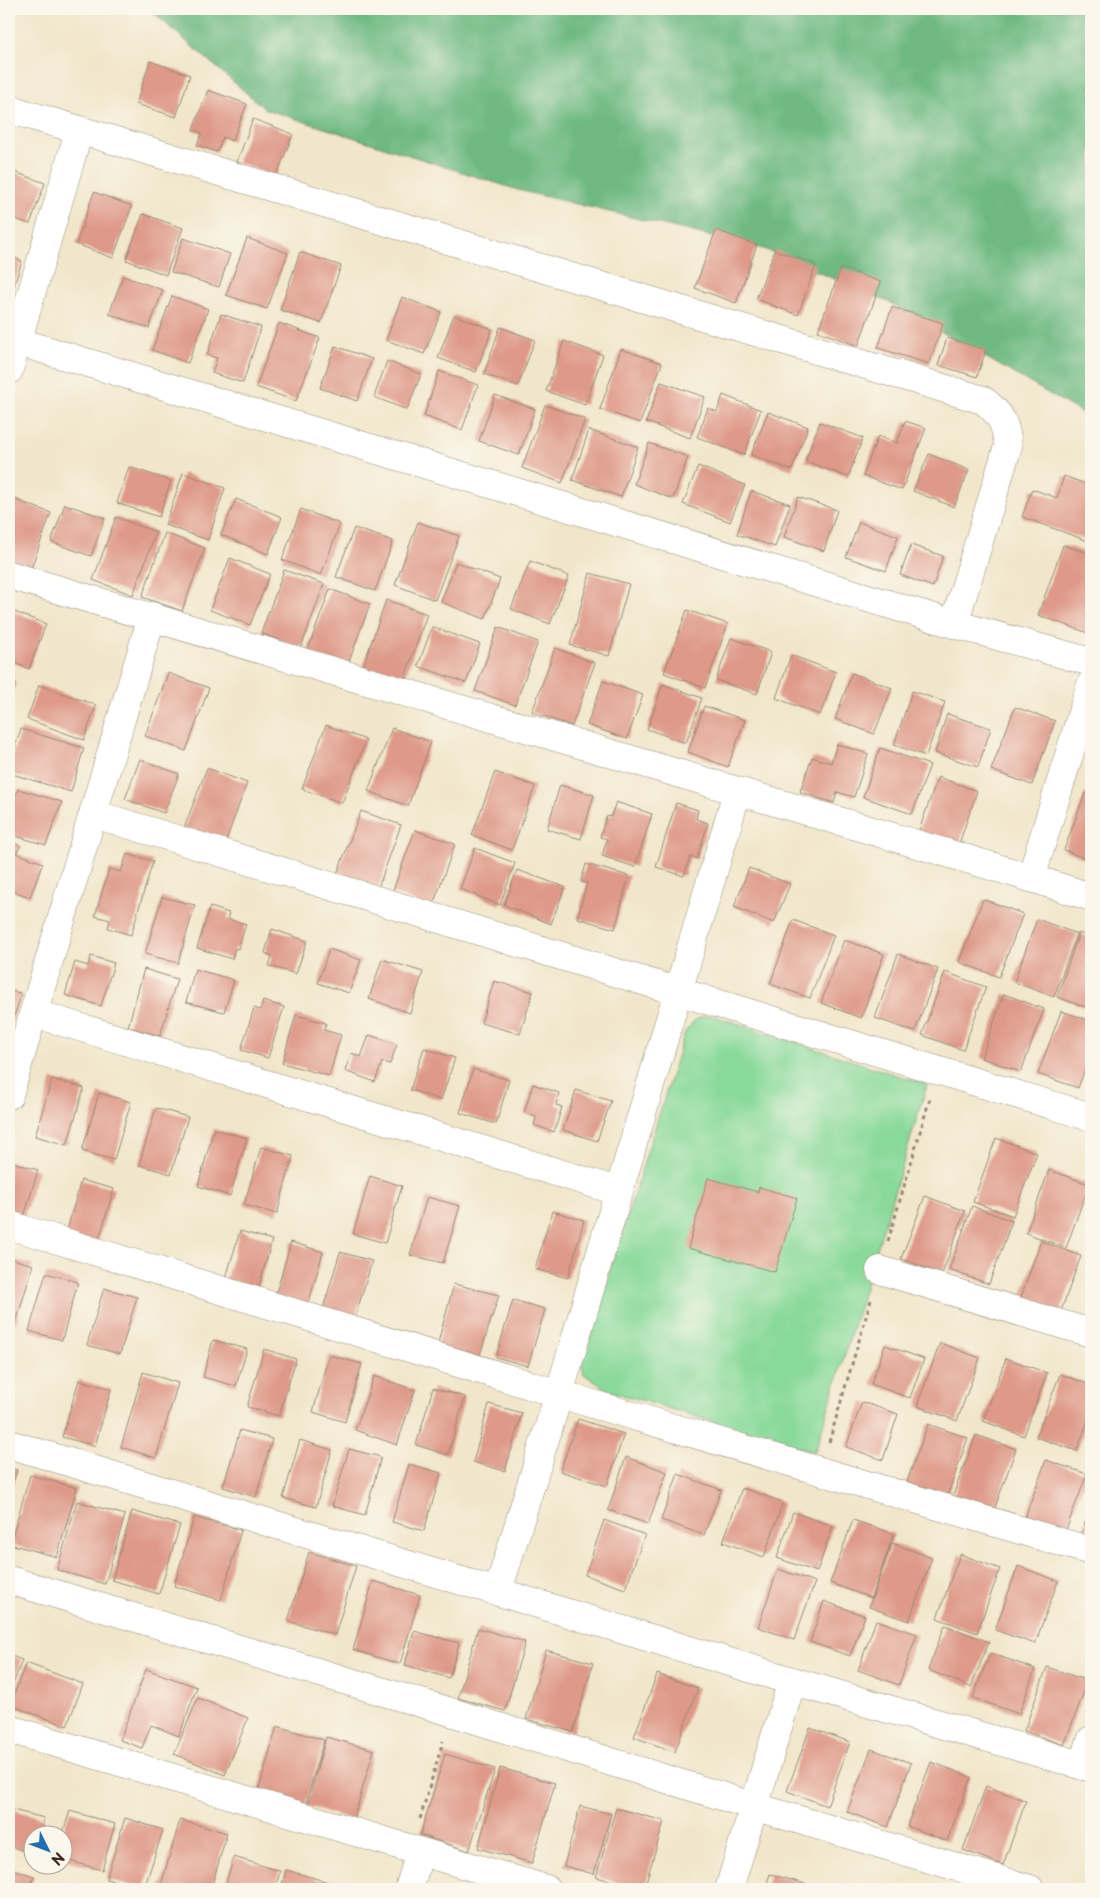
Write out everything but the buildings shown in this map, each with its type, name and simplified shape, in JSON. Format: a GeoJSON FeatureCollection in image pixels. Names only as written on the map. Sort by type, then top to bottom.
{"type":"FeatureCollection","features":[{"type":"Feature","properties":{"kind":"street"},"geometry":{"type":"LineString","coordinates":[[9,109],[983,400],[998,411],[1007,431],[1008,446],[954,624]]}},
{"type":"Feature","properties":{"kind":"street"},"geometry":{"type":"LineString","coordinates":[[9,370],[13,340],[79,131]]}},
{"type":"Feature","properties":{"kind":"street"},"geometry":{"type":"LineString","coordinates":[[13,340],[954,624],[1091,662]]}},
{"type":"Feature","properties":{"kind":"street"},"geometry":{"type":"LineString","coordinates":[[9,575],[1091,897]]}},
{"type":"Feature","properties":{"kind":"street"},"geometry":{"type":"LineString","coordinates":[[9,1095],[152,616]]}},
{"type":"Feature","properties":{"kind":"street"},"geometry":{"type":"LineString","coordinates":[[1031,878],[1091,684]]}},
{"type":"Feature","properties":{"kind":"street"},"geometry":{"type":"LineString","coordinates":[[498,1591],[560,1394],[618,1191],[737,792]]}},
{"type":"Feature","properties":{"kind":"street"},"geometry":{"type":"LineString","coordinates":[[94,814],[1091,1117]]}},
{"type":"Feature","properties":{"kind":"street"},"geometry":{"type":"LineString","coordinates":[[34,1014],[618,1191]]}},
{"type":"Feature","properties":{"kind":"street"},"geometry":{"type":"LineString","coordinates":[[9,1225],[560,1394],[1091,1551]]}},
{"type":"Feature","properties":{"kind":"street"},"geometry":{"type":"LineString","coordinates":[[880,1270],[1091,1333]]}},
{"type":"Feature","properties":{"kind":"street"},"geometry":{"type":"LineString","coordinates":[[9,1444],[792,1681],[1087,1767],[1091,1740]]}},
{"type":"Feature","properties":{"kind":"street"},"geometry":{"type":"LineString","coordinates":[[9,1580],[451,1712],[753,1806],[1030,1889]]}},
{"type":"Feature","properties":{"kind":"street"},"geometry":{"type":"LineString","coordinates":[[729,1889],[792,1681]]}},
{"type":"Feature","properties":{"kind":"street"},"geometry":{"type":"LineString","coordinates":[[9,1729],[546,1889]]}},
{"type":"Feature","properties":{"kind":"street"},"geometry":{"type":"LineString","coordinates":[[409,1889],[416,1850]]}},
{"type":"Feature","properties":{"kind":"path"},"geometry":{"type":"LineString","coordinates":[[416,1850],[451,1712]]}},
{"type":"Feature","properties":{"kind":"green space"},"geometry":{"type":"Polygon","coordinates":[[[149,9],[1091,9],[1091,418],[893,304],[764,249],[518,190],[265,109],[149,9]]]}},
{"type":"Feature","properties":{"kind":"green space"},"geometry":{"type":"Polygon","coordinates":[[[703,1016],[714,1016],[927,1085],[815,1452],[607,1390],[584,1374],[581,1363],[685,1032],[694,1021],[703,1016]]]}}]}
